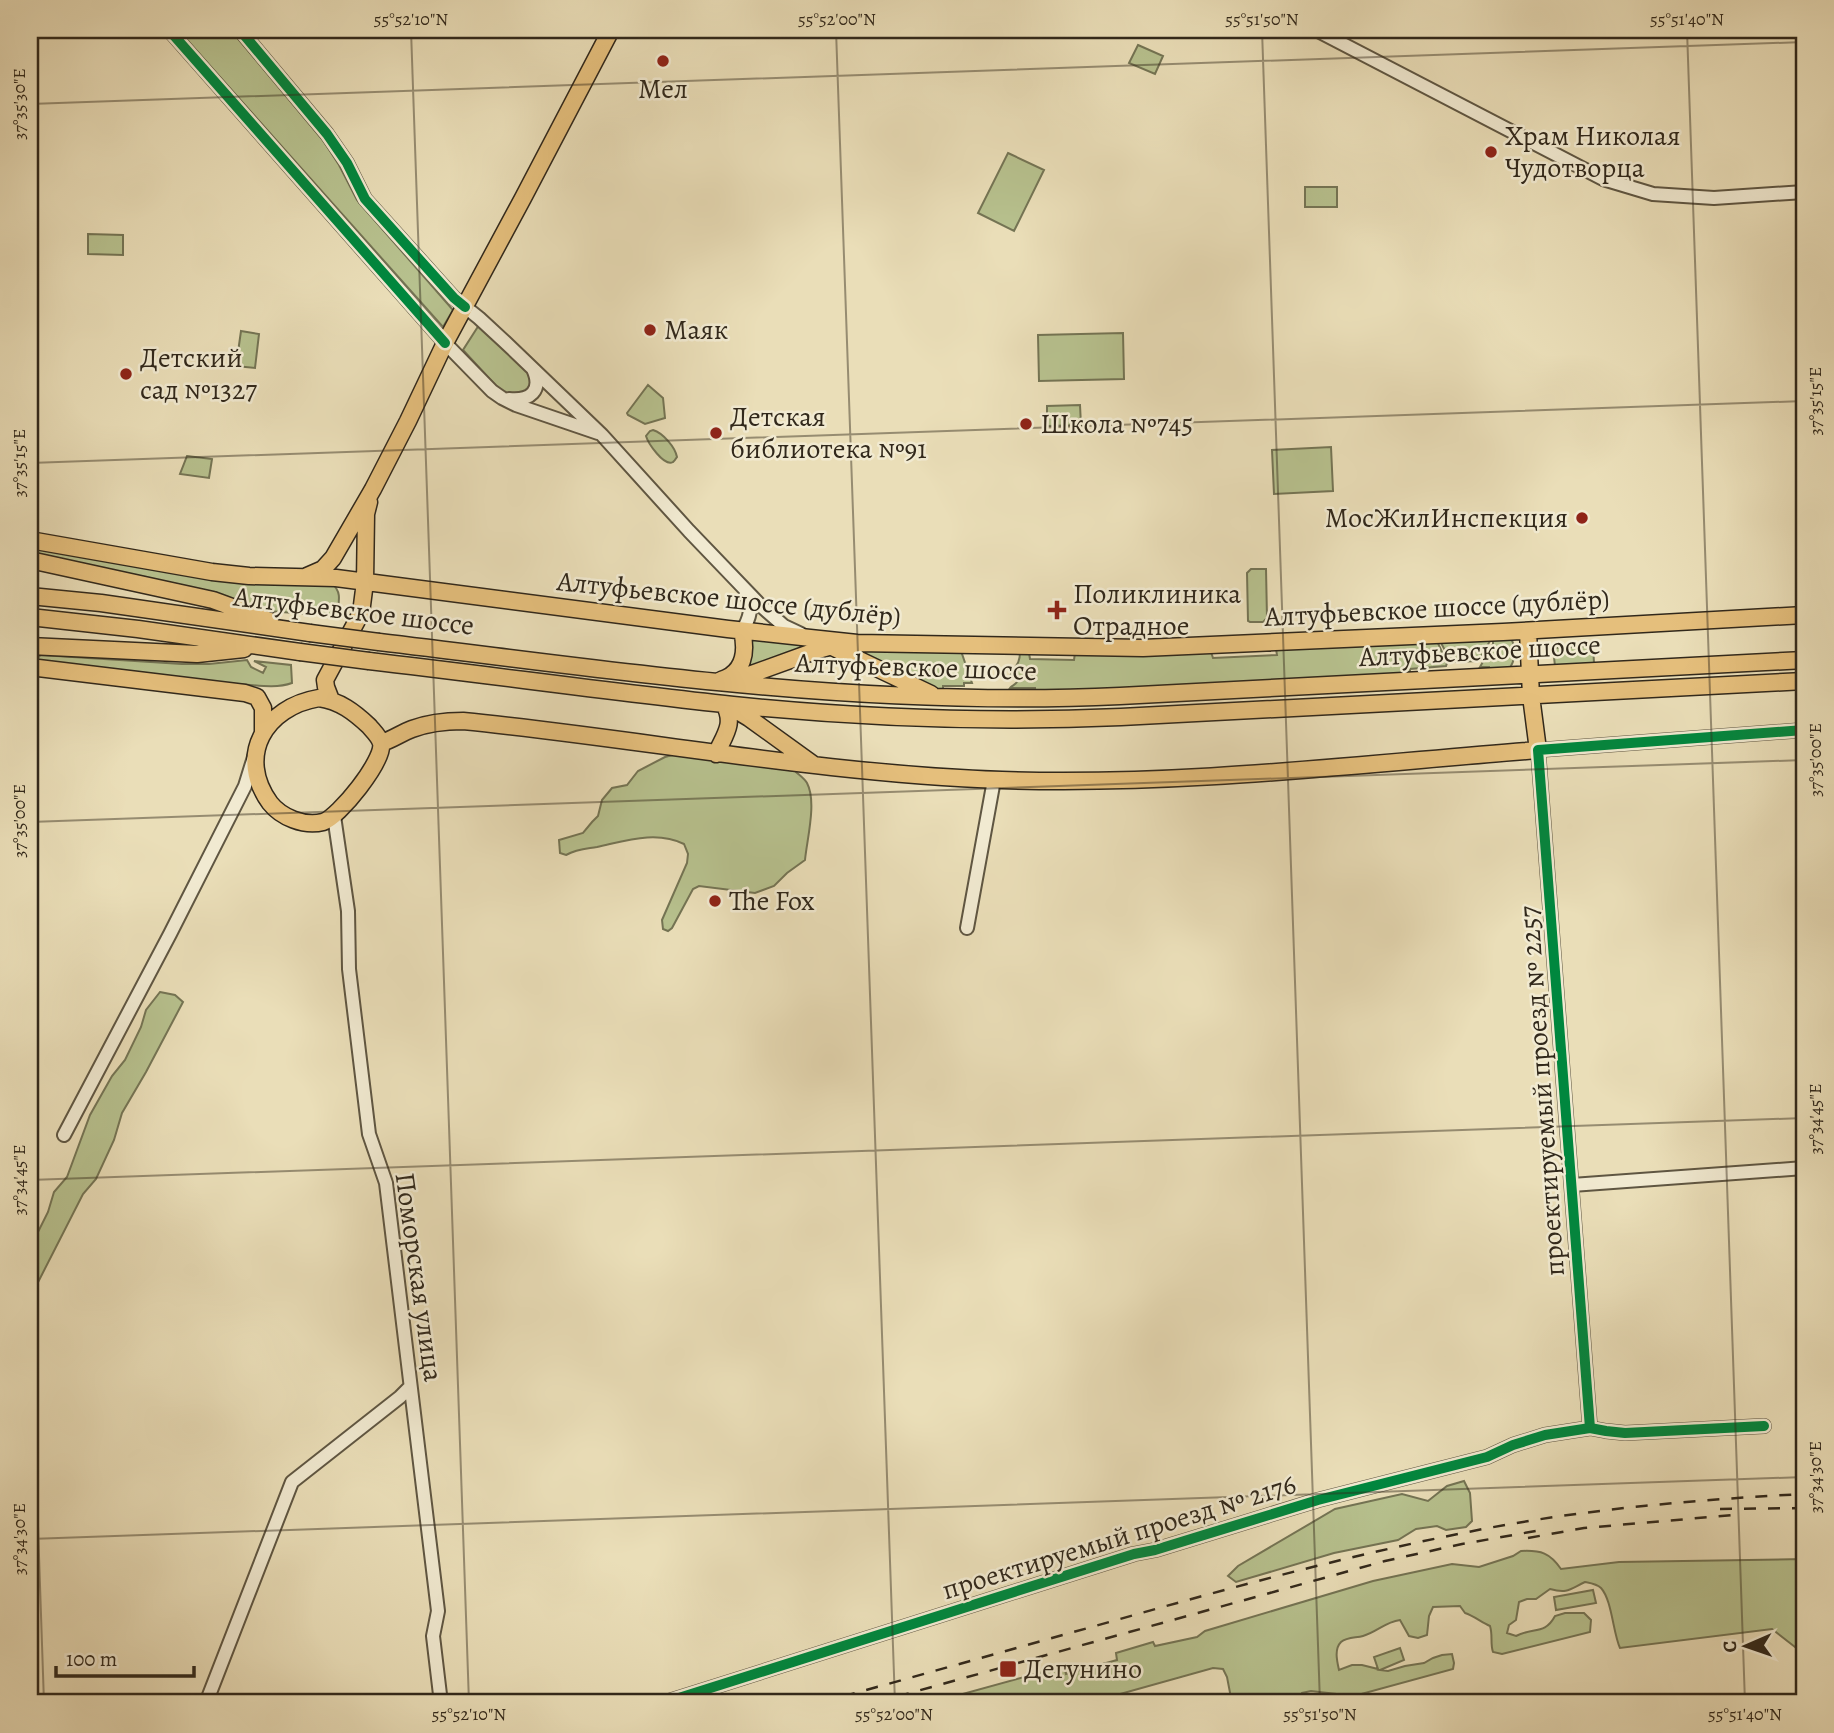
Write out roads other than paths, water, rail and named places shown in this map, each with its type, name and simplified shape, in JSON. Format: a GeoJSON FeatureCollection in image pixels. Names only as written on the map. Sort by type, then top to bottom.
{"type":"FeatureCollection","features":[{"type":"Feature","properties":{"kind":"main road"},"geometry":{"type":"LineString","coordinates":[[301,577],[313,575],[329,564],[373,489],[444,344],[611,30]]}},
{"type":"Feature","properties":{"kind":"main road"},"geometry":{"type":"LineString","coordinates":[[331,700],[325,680],[360,613],[365,582],[366,514],[373,489]]}},
{"type":"Feature","properties":{"kind":"main road","name":"Алтуфьевское шоссе (дублёр)"},"geometry":{"type":"LineString","coordinates":[[30,542],[56,544],[212,572],[249,576],[336,578],[848,643],[1143,648],[1528,631],[1804,615]]}},
{"type":"Feature","properties":{"kind":"main road"},"geometry":{"type":"LineString","coordinates":[[33,561],[213,600],[302,632]]}},
{"type":"Feature","properties":{"kind":"main road"},"geometry":{"type":"LineString","coordinates":[[336,578],[350,593],[360,613]]}},
{"type":"Feature","properties":{"kind":"main road","name":"Алтуфьевское шоссе"},"geometry":{"type":"LineString","coordinates":[[30,596],[101,603],[379,642],[717,682],[846,693],[1096,697],[1804,660]]}},
{"type":"Feature","properties":{"kind":"main road","name":"Алтуфьевское шоссе"},"geometry":{"type":"LineString","coordinates":[[30,617],[724,704],[873,715],[1069,719],[1804,681]]}},
{"type":"Feature","properties":{"kind":"main road"},"geometry":{"type":"LineString","coordinates":[[717,682],[727,678],[740,666],[745,653],[742,631]]}},
{"type":"Feature","properties":{"kind":"main road"},"geometry":{"type":"LineString","coordinates":[[381,743],[419,727],[463,721],[815,766],[994,780],[1110,781],[1183,778],[1538,750],[1529,675],[1528,631]]}},
{"type":"Feature","properties":{"kind":"main road"},"geometry":{"type":"LineString","coordinates":[[806,637],[937,696]]}},
{"type":"Feature","properties":{"kind":"main road"},"geometry":{"type":"LineString","coordinates":[[717,682],[749,677],[830,646],[848,643]]}},
{"type":"Feature","properties":{"kind":"main road"},"geometry":{"type":"LineString","coordinates":[[30,648],[207,654],[244,649],[292,651]]}},
{"type":"Feature","properties":{"kind":"main road"},"geometry":{"type":"LineString","coordinates":[[30,665],[245,693],[257,697],[262,708],[264,731]]}},
{"type":"Feature","properties":{"kind":"main road"},"geometry":{"type":"LineString","coordinates":[[307,700],[331,700],[354,712],[376,734],[381,743],[381,751],[376,762],[334,816],[323,822],[310,823],[292,819],[276,810],[251,781],[254,756],[264,731],[287,709],[307,700]]}},
{"type":"Feature","properties":{"kind":"main road"},"geometry":{"type":"LineString","coordinates":[[716,754],[729,726],[729,713],[724,704]]}},
{"type":"Feature","properties":{"kind":"main road"},"geometry":{"type":"LineString","coordinates":[[724,704],[815,766]]}},
{"type":"Feature","properties":{"kind":"street"},"geometry":{"type":"LineString","coordinates":[[169,30],[444,344],[492,391],[516,405],[602,435]]}},
{"type":"Feature","properties":{"kind":"street"},"geometry":{"type":"LineString","coordinates":[[240,30],[327,134],[365,199],[454,298],[530,365],[602,435],[743,587],[784,626],[806,637]]}},
{"type":"Feature","properties":{"kind":"street"},"geometry":{"type":"LineString","coordinates":[[1316,30],[1603,178],[1653,194],[1714,198],[1804,192]]}},
{"type":"Feature","properties":{"kind":"street"},"geometry":{"type":"LineString","coordinates":[[502,398],[522,399],[534,393],[537,380],[530,365]]}},
{"type":"Feature","properties":{"kind":"street"},"geometry":{"type":"LineString","coordinates":[[742,631],[748,622],[751,608],[743,587]]}},
{"type":"Feature","properties":{"kind":"street"},"geometry":{"type":"LineString","coordinates":[[1538,750],[1804,730]]}},
{"type":"Feature","properties":{"kind":"street","name":"проектируемый проезд № 2257"},"geometry":{"type":"LineString","coordinates":[[1538,750],[1590,1428]]}},
{"type":"Feature","properties":{"kind":"street"},"geometry":{"type":"LineString","coordinates":[[967,928],[994,780]]}},
{"type":"Feature","properties":{"kind":"street"},"geometry":{"type":"LineString","coordinates":[[64,1135],[251,781]]}},
{"type":"Feature","properties":{"kind":"street","name":"Поморская улица"},"geometry":{"type":"LineString","coordinates":[[334,816],[348,911],[348,969],[369,1134],[386,1183],[438,1611],[433,1636],[441,1703]]}},
{"type":"Feature","properties":{"kind":"street"},"geometry":{"type":"LineString","coordinates":[[1572,1185],[1804,1168]]}},
{"type":"Feature","properties":{"kind":"street"},"geometry":{"type":"LineString","coordinates":[[206,1703],[292,1482],[401,1397],[410,1387]]}},
{"type":"Feature","properties":{"kind":"street","name":"проектируемый проезд № 2176"},"geometry":{"type":"LineString","coordinates":[[663,1703],[1134,1554],[1331,1497],[1487,1457],[1545,1435],[1590,1428],[1625,1433],[1764,1426]]}},
{"type":"Feature","properties":{"kind":"railway"},"geometry":{"type":"LineString","coordinates":[[820,1703],[1248,1584],[1420,1542],[1590,1512],[1718,1499],[1804,1494]]}},
{"type":"Feature","properties":{"kind":"railway"},"geometry":{"type":"LineString","coordinates":[[1720,1509],[1804,1508]]}},
{"type":"Feature","properties":{"kind":"railway"},"geometry":{"type":"LineString","coordinates":[[1528,1538],[1584,1528],[1733,1515]]}},
{"type":"Feature","properties":{"kind":"railway"},"geometry":{"type":"LineString","coordinates":[[874,1703],[1385,1561],[1536,1531]]}},
{"type":"Feature","properties":{"kind":"place","name":"Мел"},"geometry":{"type":"Point","coordinates":[663,61]}},
{"type":"Feature","properties":{"kind":"place","name":"Храм Николая Чудотворца"},"geometry":{"type":"Point","coordinates":[1491,152]}},
{"type":"Feature","properties":{"kind":"place","name":"Маяк"},"geometry":{"type":"Point","coordinates":[650,330]}},
{"type":"Feature","properties":{"kind":"place","name":"Детский сад №1327"},"geometry":{"type":"Point","coordinates":[126,374]}},
{"type":"Feature","properties":{"kind":"place","name":"Школа №745"},"geometry":{"type":"Point","coordinates":[1026,424]}},
{"type":"Feature","properties":{"kind":"place","name":"Детская библиотека №91"},"geometry":{"type":"Point","coordinates":[716,433]}},
{"type":"Feature","properties":{"kind":"place","name":"МосЖилИнспекция"},"geometry":{"type":"Point","coordinates":[1582,518]}},
{"type":"Feature","properties":{"kind":"place","name":"Поликлиника Отрадное"},"geometry":{"type":"Point","coordinates":[1057,610]}},
{"type":"Feature","properties":{"kind":"place","name":"The Fox"},"geometry":{"type":"Point","coordinates":[715,901]}},
{"type":"Feature","properties":{"kind":"place","name":"Дегунино"},"geometry":{"type":"Point","coordinates":[1008,1669]}}]}
